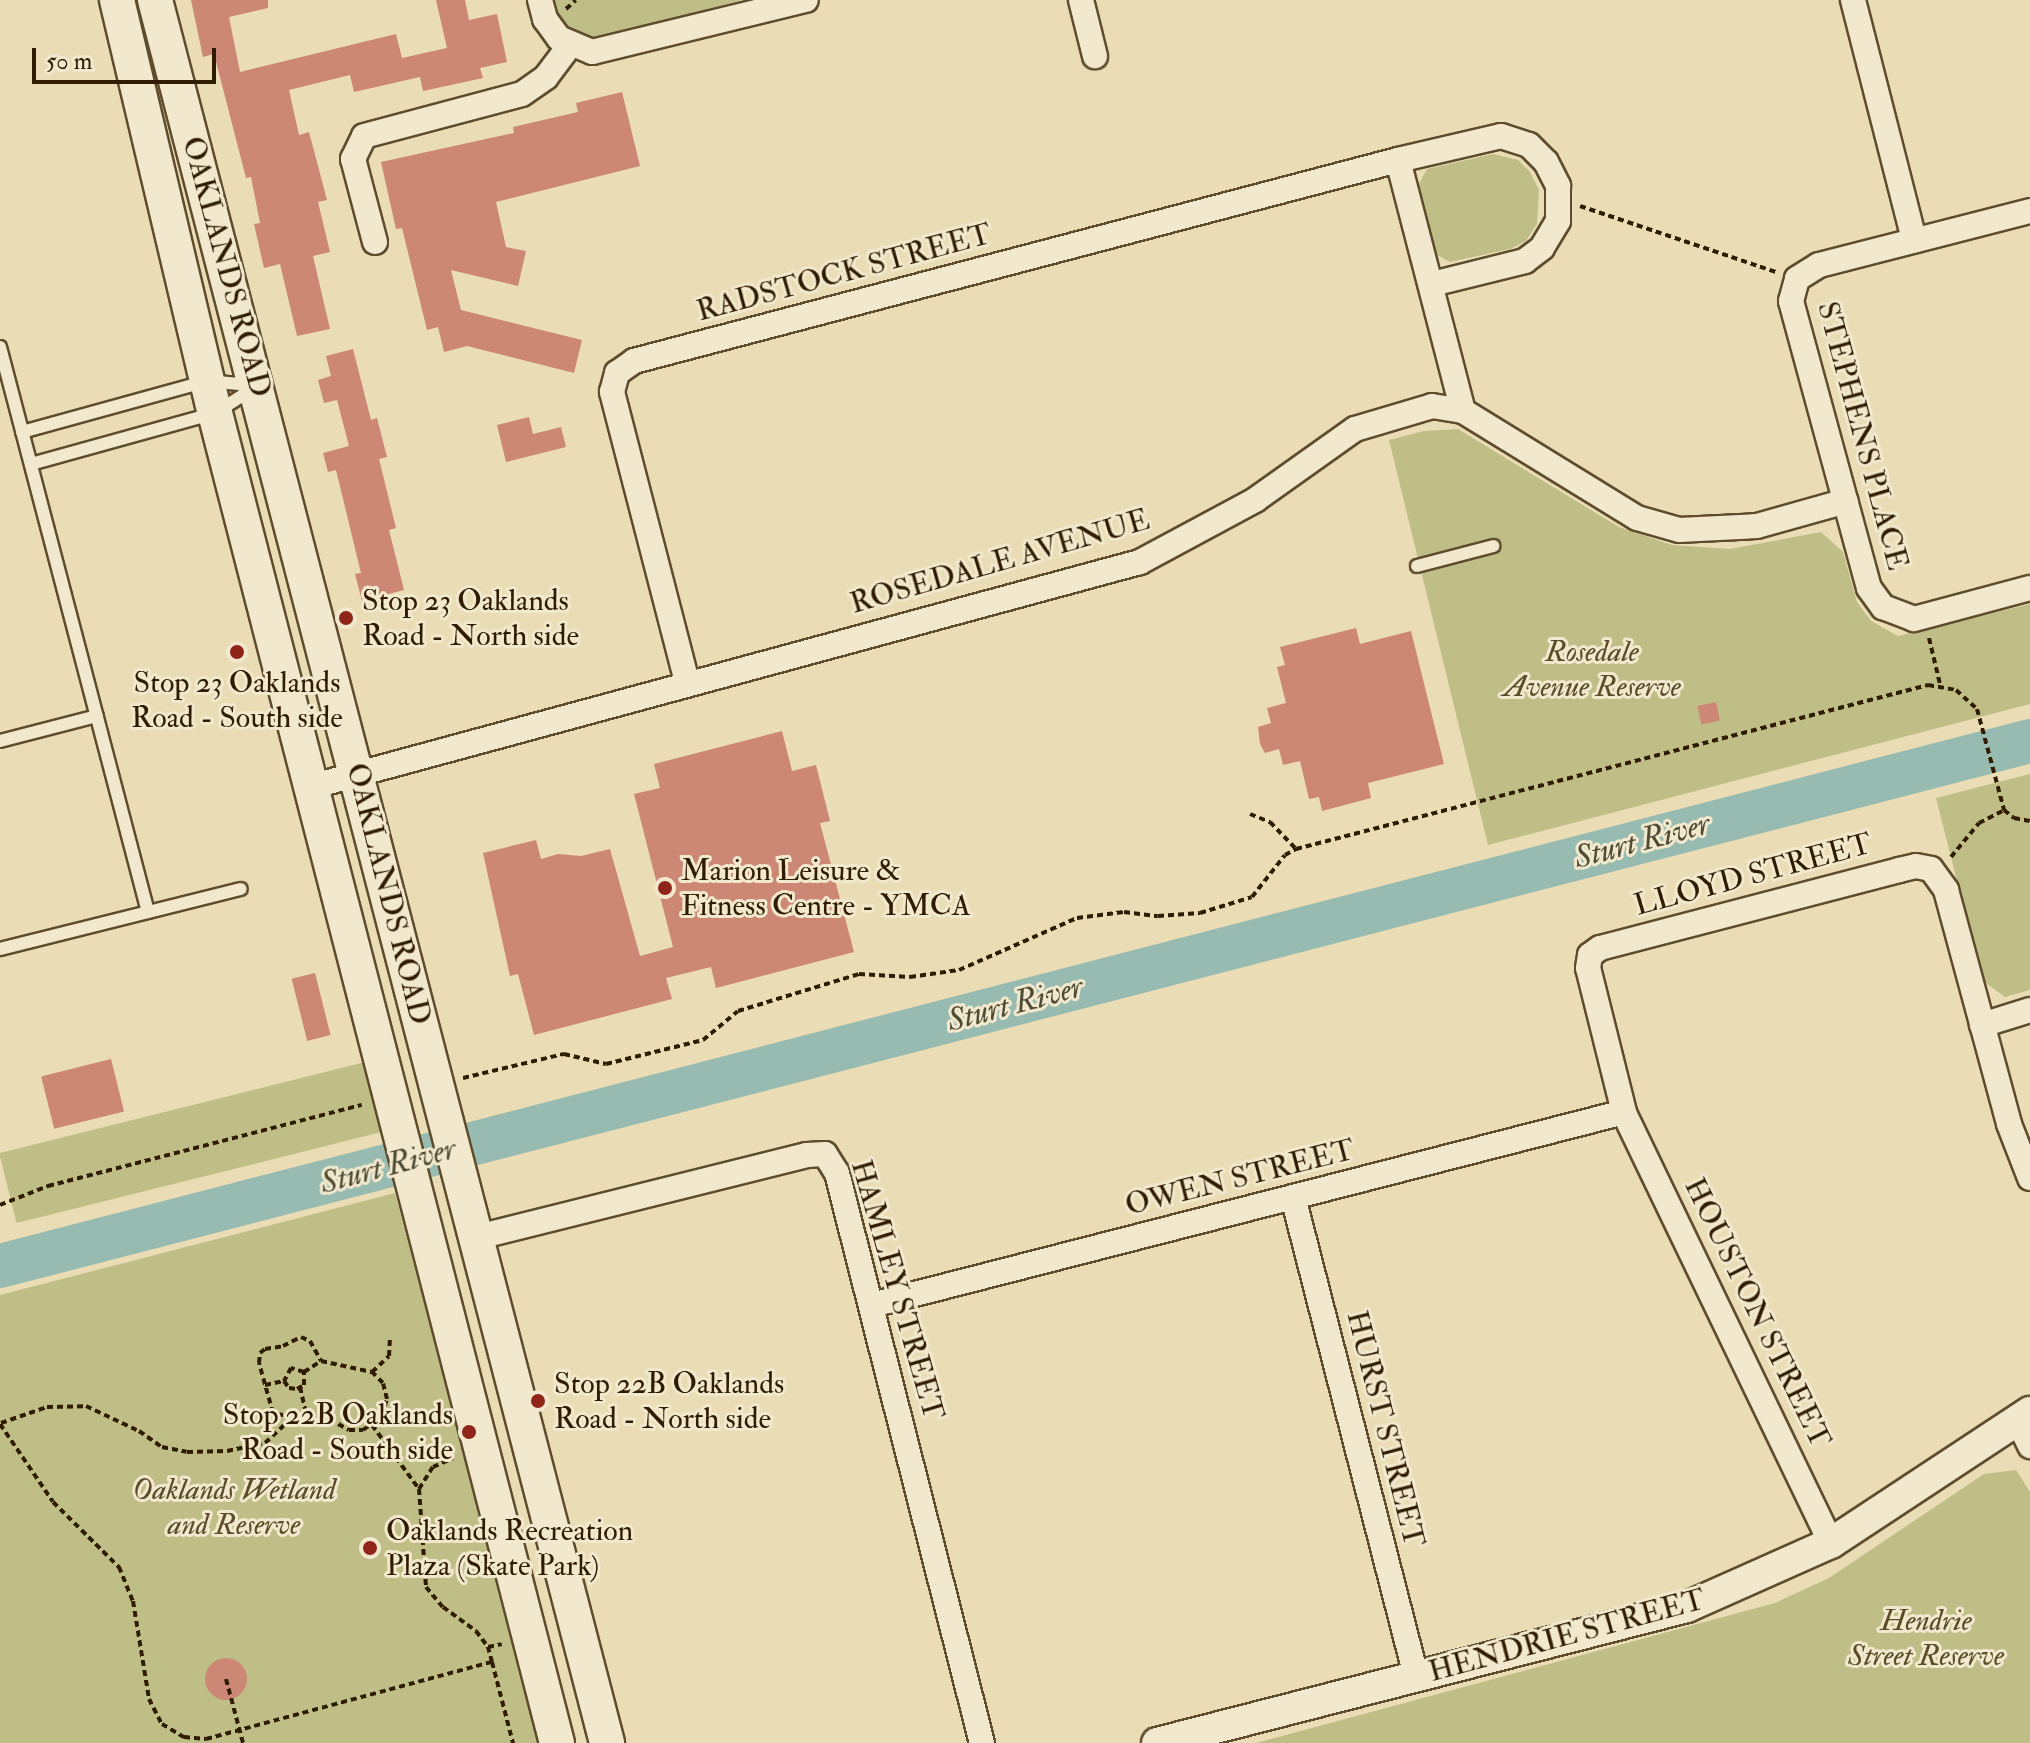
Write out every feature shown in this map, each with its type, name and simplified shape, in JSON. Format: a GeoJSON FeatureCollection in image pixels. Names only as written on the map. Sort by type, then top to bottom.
{"type":"FeatureCollection","features":[{"type":"Feature","properties":{"kind":"main road","name":"OAKLANDS ROAD"},"geometry":{"type":"LineString","coordinates":[[117,0],[211,397],[310,787],[378,1101],[421,1217],[557,1743]]}},
{"type":"Feature","properties":{"kind":"main road","name":"OAKLANDS ROAD"},"geometry":{"type":"LineString","coordinates":[[155,0],[357,774],[446,1083],[482,1251],[607,1743]]}},
{"type":"Feature","properties":{"kind":"main road"},"geometry":{"type":"LineString","coordinates":[[439,1289],[460,1295],[470,1294],[478,1284],[482,1251]]}},
{"type":"Feature","properties":{"kind":"street"},"geometry":{"type":"LineString","coordinates":[[540,0],[552,31],[570,45],[601,51],[796,1]]}},
{"type":"Feature","properties":{"kind":"street"},"geometry":{"type":"LineString","coordinates":[[1081,0],[1095,56]]}},
{"type":"Feature","properties":{"kind":"street"},"geometry":{"type":"LineString","coordinates":[[1853,0],[1914,240]]}},
{"type":"Feature","properties":{"kind":"street"},"geometry":{"type":"LineString","coordinates":[[375,242],[353,159],[364,136],[522,94],[546,77],[570,45]]}},
{"type":"Feature","properties":{"kind":"street","name":"RADSTOCK STREET"},"geometry":{"type":"LineString","coordinates":[[687,682],[612,392],[617,373],[634,361],[1398,160],[1501,136],[1529,145],[1546,162],[1558,186],[1558,204]]}},
{"type":"Feature","properties":{"kind":"street"},"geometry":{"type":"LineString","coordinates":[[1398,160],[1463,411]]}},
{"type":"Feature","properties":{"kind":"street"},"geometry":{"type":"LineString","coordinates":[[1432,284],[1525,261],[1542,248],[1558,221],[1558,204]]}},
{"type":"Feature","properties":{"kind":"street"},"geometry":{"type":"LineString","coordinates":[[1797,279],[1819,265],[2030,211]]}},
{"type":"Feature","properties":{"kind":"street","name":"STEPHENS PLACE"},"geometry":{"type":"LineString","coordinates":[[1797,279],[1791,301],[1869,588],[1883,607],[1914,619],[1924,616]]}},
{"type":"Feature","properties":{"kind":"street","name":"ROSEDALE AVENUE"},"geometry":{"type":"LineString","coordinates":[[310,787],[687,682],[1140,562],[1255,500],[1355,429],[1432,406],[1463,411],[1637,518],[1679,530],[1757,526],[1846,501]]}},
{"type":"Feature","properties":{"kind":"street"},"geometry":{"type":"LineString","coordinates":[[1924,616],[2030,588]]}},
{"type":"Feature","properties":{"kind":"street","name":"LLOYD STREET"},"geometry":{"type":"LineString","coordinates":[[1624,1112],[1588,968],[1590,955],[1600,948],[1916,866],[1931,869],[1936,874]]}},
{"type":"Feature","properties":{"kind":"street"},"geometry":{"type":"LineString","coordinates":[[1936,874],[1946,890],[2009,1124],[2030,1178]]}},
{"type":"Feature","properties":{"kind":"street"},"geometry":{"type":"LineString","coordinates":[[1982,1025],[2030,1010]]}},
{"type":"Feature","properties":{"kind":"street","name":"OWEN STREET"},"geometry":{"type":"LineString","coordinates":[[872,1305],[1624,1112]]}},
{"type":"Feature","properties":{"kind":"street","name":"HOUSTON STREET"},"geometry":{"type":"LineString","coordinates":[[1624,1112],[1831,1543]]}},
{"type":"Feature","properties":{"kind":"street","name":"HAMLEY STREET"},"geometry":{"type":"LineString","coordinates":[[482,1251],[807,1155],[825,1154],[837,1173],[982,1743]]}},
{"type":"Feature","properties":{"kind":"street","name":"HURST STREET"},"geometry":{"type":"LineString","coordinates":[[1293,1197],[1416,1677]]}},
{"type":"Feature","properties":{"kind":"street","name":"HENDRIE STREET"},"geometry":{"type":"LineString","coordinates":[[1157,1743],[1687,1607],[1831,1543],[2026,1426]]}},
{"type":"Feature","properties":{"kind":"lane"},"geometry":{"type":"LineString","coordinates":[[0,347],[148,912]]}},
{"type":"Feature","properties":{"kind":"lane"},"geometry":{"type":"LineString","coordinates":[[31,464],[211,397],[257,386]]}},
{"type":"Feature","properties":{"kind":"lane"},"geometry":{"type":"LineString","coordinates":[[22,432],[257,386]]}},
{"type":"Feature","properties":{"kind":"lane"},"geometry":{"type":"LineString","coordinates":[[1417,566],[1493,546]]}},
{"type":"Feature","properties":{"kind":"lane"},"geometry":{"type":"LineString","coordinates":[[0,741],[97,716]]}},
{"type":"Feature","properties":{"kind":"lane"},"geometry":{"type":"LineString","coordinates":[[0,949],[241,889]]}},
{"type":"Feature","properties":{"kind":"path"},"geometry":{"type":"LineString","coordinates":[[1558,204],[1590,208],[1797,279]]}},
{"type":"Feature","properties":{"kind":"path"},"geometry":{"type":"LineString","coordinates":[[1924,616],[1940,684]]}},
{"type":"Feature","properties":{"kind":"path"},"geometry":{"type":"LineString","coordinates":[[446,1083],[564,1054],[606,1064],[703,1040],[738,1011],[859,974],[910,977],[959,970],[1077,918],[1124,912],[1158,916],[1200,913],[1252,897],[1285,855],[1296,849],[1940,684],[1956,690],[1969,700],[1980,721],[2004,810],[2014,818],[2030,821]]}},
{"type":"Feature","properties":{"kind":"path"},"geometry":{"type":"LineString","coordinates":[[1936,874],[1979,823],[2004,810]]}},
{"type":"Feature","properties":{"kind":"path"},"geometry":{"type":"LineString","coordinates":[[1250,814],[1270,822],[1296,849]]}},
{"type":"Feature","properties":{"kind":"path"},"geometry":{"type":"LineString","coordinates":[[0,1205],[48,1186],[378,1101]]}},
{"type":"Feature","properties":{"kind":"path"},"geometry":{"type":"LineString","coordinates":[[293,1417],[273,1413],[259,1363],[260,1353],[301,1337],[310,1341],[321,1361]]}},
{"type":"Feature","properties":{"kind":"path"},"geometry":{"type":"LineString","coordinates":[[372,1372],[389,1356],[390,1339]]}},
{"type":"Feature","properties":{"kind":"path"},"geometry":{"type":"LineString","coordinates":[[304,1372],[321,1361],[372,1372],[383,1383],[387,1399],[382,1416],[372,1425],[349,1430],[321,1414],[307,1413],[293,1417],[265,1443],[227,1451],[187,1452],[162,1447],[139,1431],[86,1406],[47,1407],[0,1423],[53,1502],[119,1567],[133,1601],[149,1699],[162,1724],[184,1737],[206,1739],[492,1662],[513,1743]]}},
{"type":"Feature","properties":{"kind":"path"},"geometry":{"type":"LineString","coordinates":[[265,1385],[284,1381],[291,1368],[304,1372]]}},
{"type":"Feature","properties":{"kind":"path"},"geometry":{"type":"LineString","coordinates":[[284,1381],[289,1388],[300,1387],[306,1379],[304,1372]]}},
{"type":"Feature","properties":{"kind":"path"},"geometry":{"type":"LineString","coordinates":[[300,1387],[307,1413]]}},
{"type":"Feature","properties":{"kind":"path"},"geometry":{"type":"LineString","coordinates":[[372,1425],[419,1489],[426,1587],[443,1607],[476,1631],[488,1647]]}},
{"type":"Feature","properties":{"kind":"path"},"geometry":{"type":"LineString","coordinates":[[419,1489],[433,1467],[482,1451]]}},
{"type":"Feature","properties":{"kind":"path"},"geometry":{"type":"LineString","coordinates":[[226,1679],[243,1743]]}},
{"type":"Feature","properties":{"kind":"green space"},"geometry":{"type":"Polygon","coordinates":[[[553,0],[741,0],[598,40],[581,39],[568,31],[558,19],[553,0]]]}},
{"type":"Feature","properties":{"kind":"green space"},"geometry":{"type":"Polygon","coordinates":[[[1493,154],[1518,160],[1530,172],[1539,190],[1537,224],[1526,241],[1510,249],[1450,262],[1430,251],[1416,189],[1427,169],[1493,154]]]}},
{"type":"Feature","properties":{"kind":"green space","name":"Rosedale Avenue Reserve"},"geometry":{"type":"Polygon","coordinates":[[[1458,429],[1619,527],[1672,545],[1730,549],[1821,532],[1843,552],[1857,602],[1871,621],[1898,636],[2030,604],[2030,704],[1488,845],[1389,440],[1424,431],[1458,429]]]}},
{"type":"Feature","properties":{"kind":"green space"},"geometry":{"type":"Polygon","coordinates":[[[2030,774],[2030,990],[2005,997],[1982,980],[1936,798],[2030,774]]]}},
{"type":"Feature","properties":{"kind":"green space"},"geometry":{"type":"Polygon","coordinates":[[[365,1062],[382,1132],[17,1223],[0,1153],[365,1062]]]}},
{"type":"Feature","properties":{"kind":"green space","name":"Oaklands Wetland and Reserve"},"geometry":{"type":"Polygon","coordinates":[[[395,1193],[540,1743],[0,1743],[0,1295],[395,1193]]]}},
{"type":"Feature","properties":{"kind":"green space","name":"Hendrie Street Reserve"},"geometry":{"type":"Polygon","coordinates":[[[2016,1470],[2030,1492],[2030,1743],[1256,1743],[1775,1603],[1829,1578],[1984,1474],[2016,1470]]]}},
{"type":"Feature","properties":{"kind":"building"},"geometry":{"type":"Polygon","coordinates":[[[191,0],[268,0],[268,8],[229,17],[240,72],[396,34],[402,58],[447,48],[436,0],[465,0],[469,20],[497,14],[507,62],[480,68],[483,78],[423,91],[420,77],[354,92],[350,75],[289,90],[299,135],[309,132],[327,200],[318,202],[330,252],[313,256],[330,329],[297,336],[280,264],[264,268],[254,224],[260,223],[251,177],[246,178],[214,54],[203,57],[191,0]]]}},
{"type":"Feature","properties":{"kind":"building"},"geometry":{"type":"Polygon","coordinates":[[[622,92],[640,166],[496,202],[506,247],[526,251],[518,286],[451,270],[461,310],[582,340],[574,373],[467,346],[444,352],[438,327],[427,330],[402,228],[396,229],[381,162],[514,133],[513,127],[578,112],[576,103],[622,92]]]}},
{"type":"Feature","properties":{"kind":"building"},"geometry":{"type":"Polygon","coordinates":[[[353,349],[371,420],[377,418],[387,457],[379,459],[396,528],[389,530],[404,590],[362,601],[355,574],[361,573],[336,470],[328,472],[323,453],[349,446],[337,400],[324,403],[318,380],[331,376],[326,356],[353,349]]]}},
{"type":"Feature","properties":{"kind":"building"},"geometry":{"type":"Polygon","coordinates":[[[529,417],[533,434],[561,427],[566,447],[506,462],[497,425],[529,417]]]}},
{"type":"Feature","properties":{"kind":"building"},"geometry":{"type":"Polygon","coordinates":[[[1356,628],[1360,644],[1411,631],[1444,764],[1368,783],[1371,798],[1322,811],[1319,797],[1309,799],[1300,761],[1283,765],[1279,749],[1265,753],[1260,744],[1258,727],[1271,723],[1267,708],[1286,703],[1277,667],[1285,665],[1280,647],[1356,628]]]}},
{"type":"Feature","properties":{"kind":"building"},"geometry":{"type":"Polygon","coordinates":[[[1716,702],[1720,721],[1701,725],[1697,706],[1716,702]]]}},
{"type":"Feature","properties":{"kind":"building","name":"Marion Leisure & Fitness Centre - YMCA"},"geometry":{"type":"Polygon","coordinates":[[[782,731],[792,771],[816,765],[830,821],[820,823],[854,952],[716,988],[711,967],[666,978],[672,999],[534,1035],[518,974],[510,976],[483,853],[536,840],[541,859],[558,854],[581,856],[610,849],[640,956],[673,947],[634,794],[660,788],[654,764],[782,731]]]}},
{"type":"Feature","properties":{"kind":"building"},"geometry":{"type":"Polygon","coordinates":[[[315,973],[330,1035],[307,1041],[292,979],[315,973]]]}},
{"type":"Feature","properties":{"kind":"building"},"geometry":{"type":"Polygon","coordinates":[[[111,1059],[124,1111],[54,1129],[41,1076],[111,1059]]]}},
{"type":"Feature","properties":{"kind":"building"},"geometry":{"type":"Polygon","coordinates":[[[226,1658],[241,1664],[247,1679],[241,1694],[226,1700],[211,1694],[205,1679],[211,1664],[226,1658]]]}},
{"type":"Feature","properties":{"kind":"waterway","name":"Sturt River"},"geometry":{"type":"LineString","coordinates":[[0,1266],[2030,741]]}},
{"type":"Feature","properties":{"kind":"place","name":"Stop 23 Oaklands Road - North side"},"geometry":{"type":"Point","coordinates":[346,618]}},
{"type":"Feature","properties":{"kind":"place","name":"Stop 23 Oaklands Road - South side"},"geometry":{"type":"Point","coordinates":[237,652]}},
{"type":"Feature","properties":{"kind":"place","name":"Marion Leisure & Fitness Centre - YMCA"},"geometry":{"type":"Point","coordinates":[665,888]}},
{"type":"Feature","properties":{"kind":"place","name":"Stop 22B Oaklands Road - North side"},"geometry":{"type":"Point","coordinates":[538,1401]}},
{"type":"Feature","properties":{"kind":"place","name":"Stop 22B Oaklands Road - South side"},"geometry":{"type":"Point","coordinates":[469,1432]}},
{"type":"Feature","properties":{"kind":"place","name":"Oaklands Recreation Plaza (Skate Park)"},"geometry":{"type":"Point","coordinates":[370,1548]}}]}
